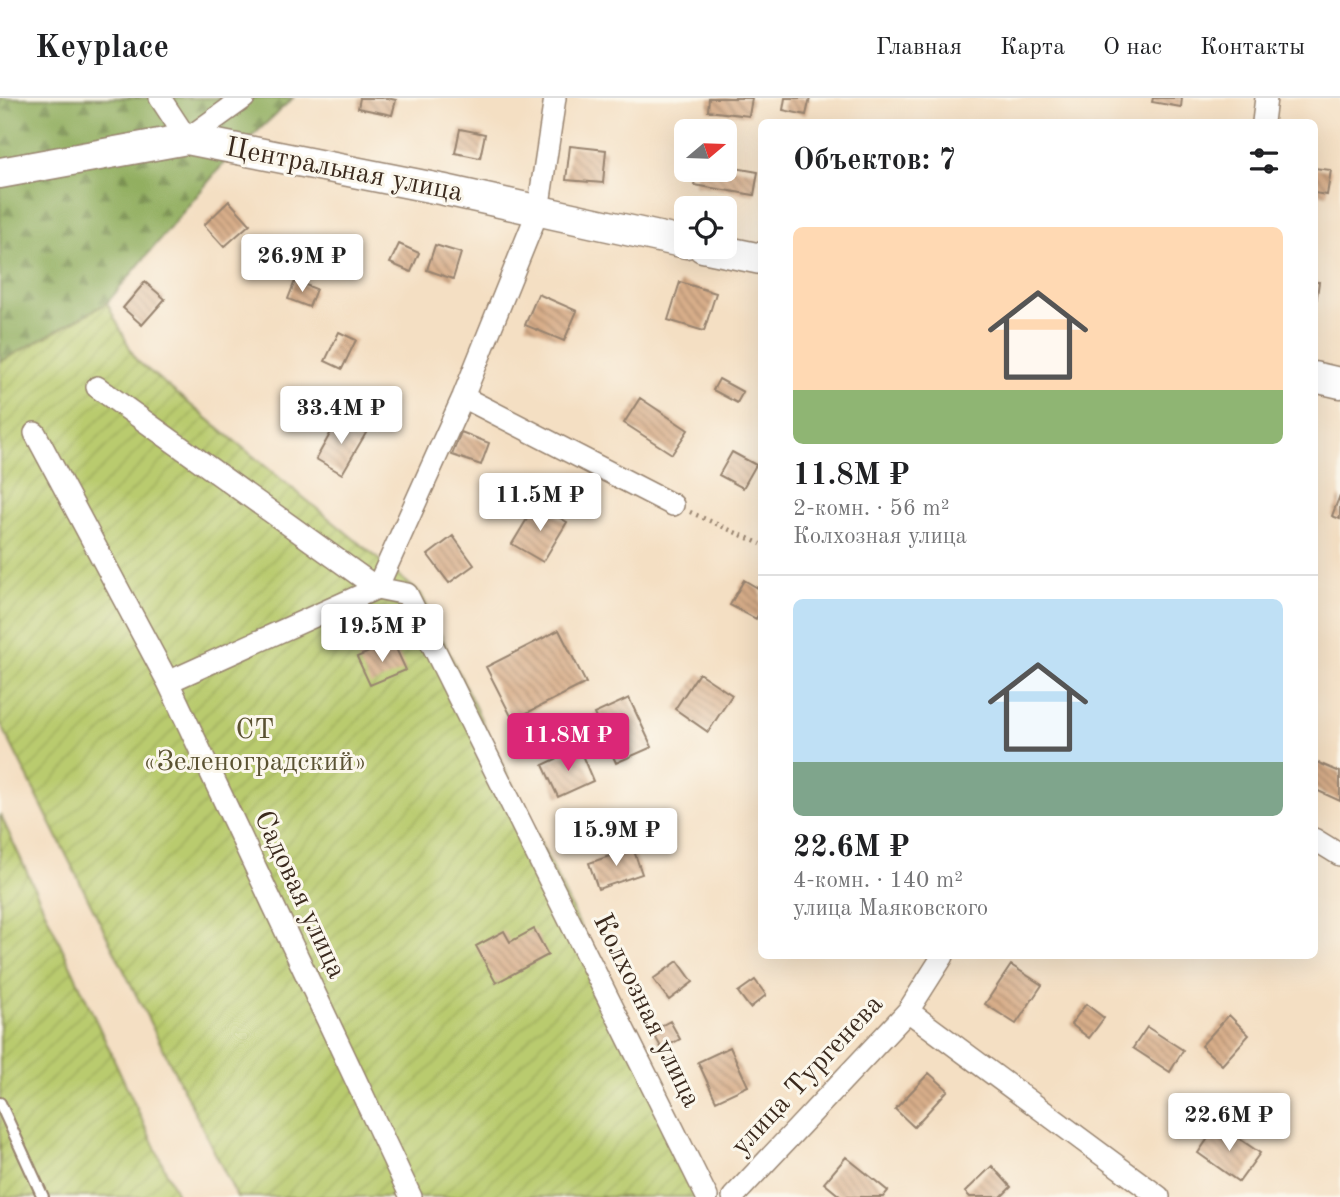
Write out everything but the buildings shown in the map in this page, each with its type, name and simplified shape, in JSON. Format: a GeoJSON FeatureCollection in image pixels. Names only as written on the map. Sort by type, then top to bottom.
{"type":"FeatureCollection","features":[{"type":"Feature","properties":{"kind":"street"},"geometry":{"type":"LineString","coordinates":[[160,98],[187,139],[244,98]]}},
{"type":"Feature","properties":{"kind":"street"},"geometry":{"type":"LineString","coordinates":[[169,682],[377,588],[463,397],[538,211],[555,98]]}},
{"type":"Feature","properties":{"kind":"street"},"geometry":{"type":"LineString","coordinates":[[1263,119],[1266,98]]}},
{"type":"Feature","properties":{"kind":"street","name":"Центральная улица"},"geometry":{"type":"LineString","coordinates":[[0,173],[187,139],[446,190],[674,240]]}},
{"type":"Feature","properties":{"kind":"street"},"geometry":{"type":"LineString","coordinates":[[737,254],[758,258]]}},
{"type":"Feature","properties":{"kind":"street"},"geometry":{"type":"LineString","coordinates":[[1318,378],[1340,383]]}},
{"type":"Feature","properties":{"kind":"street"},"geometry":{"type":"LineString","coordinates":[[97,387],[377,588]]}},
{"type":"Feature","properties":{"kind":"street"},"geometry":{"type":"LineString","coordinates":[[463,397],[673,505]]}},
{"type":"Feature","properties":{"kind":"street","name":"Садовая улица"},"geometry":{"type":"LineString","coordinates":[[35,433],[169,682],[411,1197]]}},
{"type":"Feature","properties":{"kind":"street","name":"Колхозная улица"},"geometry":{"type":"LineString","coordinates":[[377,588],[407,594],[707,1197]]}},
{"type":"Feature","properties":{"kind":"street"},"geometry":{"type":"LineString","coordinates":[[1318,841],[1340,855]]}},
{"type":"Feature","properties":{"kind":"street","name":"улица Тургенева"},"geometry":{"type":"LineString","coordinates":[[733,1197],[908,1011],[941,959]]}},
{"type":"Feature","properties":{"kind":"street"},"geometry":{"type":"LineString","coordinates":[[908,1011],[1159,1197]]}},
{"type":"Feature","properties":{"kind":"lane"},"geometry":{"type":"LineString","coordinates":[[0,1103],[43,1197]]}},
{"type":"Feature","properties":{"kind":"path"},"geometry":{"type":"LineString","coordinates":[[673,505],[758,543]]}},
{"type":"Feature","properties":{"kind":"green space"},"geometry":{"type":"Polygon","coordinates":[[[0,98],[293,98],[224,163],[107,303],[0,362],[0,98]]]}},
{"type":"Feature","properties":{"kind":"green space","name":"СТ «Зеленоградский»"},"geometry":{"type":"Polygon","coordinates":[[[107,303],[136,360],[421,594],[710,1197],[237,1197],[0,722],[0,362],[107,303]]]}},
{"type":"Feature","properties":{"kind":"green space"},"geometry":{"type":"Polygon","coordinates":[[[0,814],[178,1197],[0,1197],[0,814]]]}}]}
